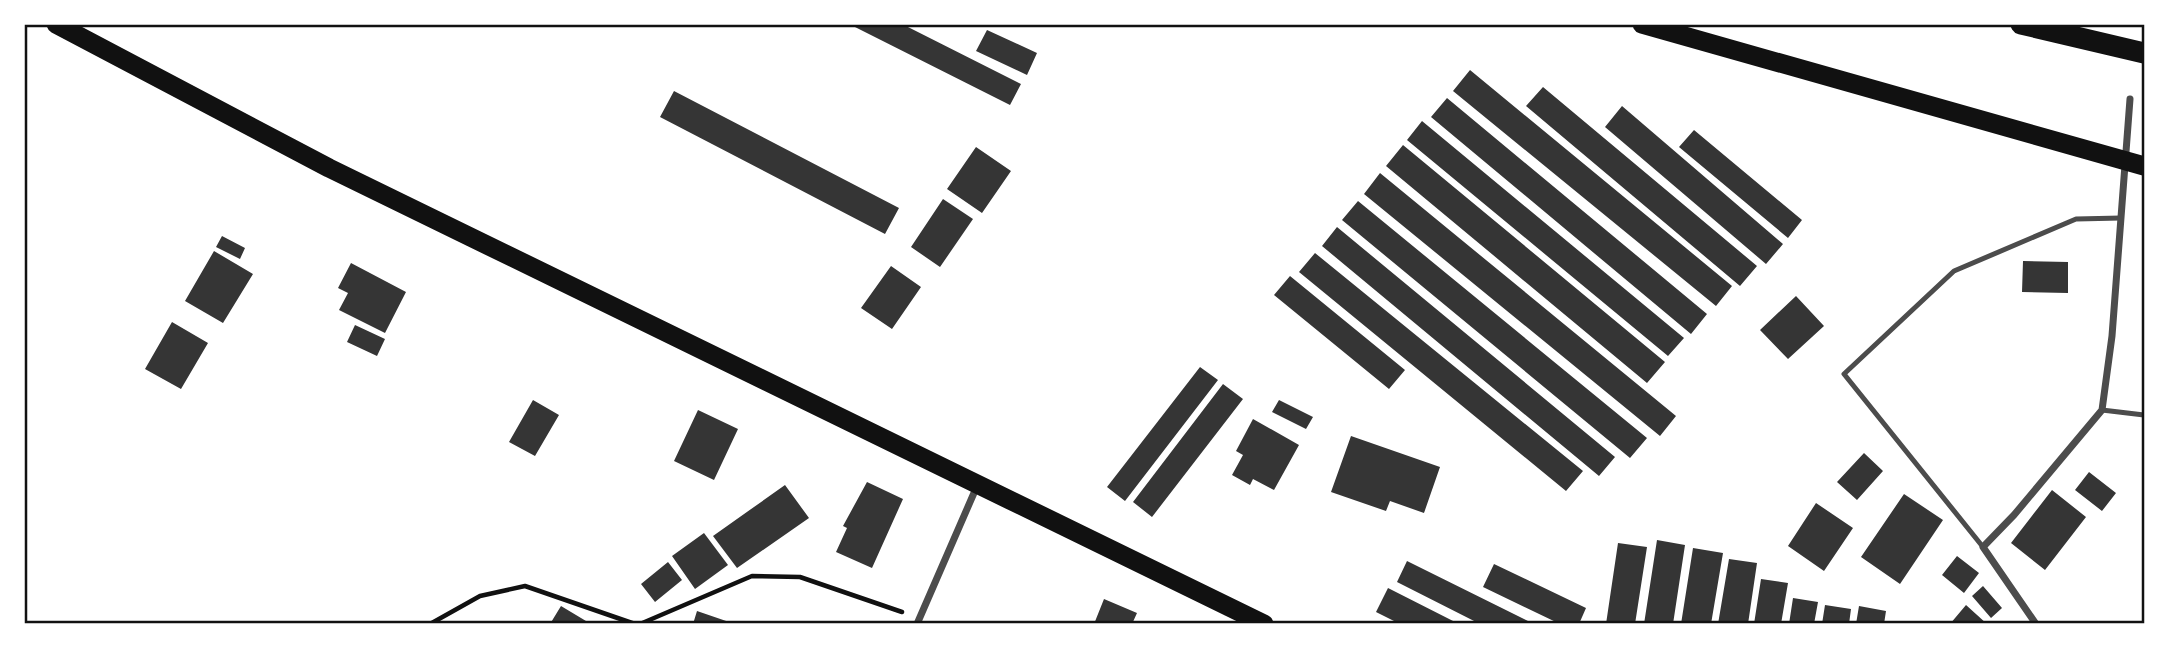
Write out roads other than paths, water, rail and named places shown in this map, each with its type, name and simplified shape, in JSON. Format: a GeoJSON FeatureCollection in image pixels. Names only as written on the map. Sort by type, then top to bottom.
{"type":"FeatureCollection","features":[{"type":"Feature","properties":{"kind":"highway"},"geometry":{"type":"LineString","coordinates":[[55,24],[329,168],[978,482],[1264,624]]}},
{"type":"Feature","properties":{"kind":"highway"},"geometry":{"type":"LineString","coordinates":[[1642,24],[2144,166]]}},
{"type":"Feature","properties":{"kind":"highway"},"geometry":{"type":"LineString","coordinates":[[2021,24],[2144,53]]}},
{"type":"Feature","properties":{"kind":"street"},"geometry":{"type":"LineString","coordinates":[[2036,624],[1983,547],[2014,515],[2102,410],[2112,336],[2130,99]]}},
{"type":"Feature","properties":{"kind":"street"},"geometry":{"type":"LineString","coordinates":[[918,621],[978,482]]}},
{"type":"Feature","properties":{"kind":"lane"},"geometry":{"type":"LineString","coordinates":[[1983,547],[1844,374],[1954,271],[2076,219],[2121,218]]}},
{"type":"Feature","properties":{"kind":"lane"},"geometry":{"type":"LineString","coordinates":[[2102,410],[2144,415]]}}]}
